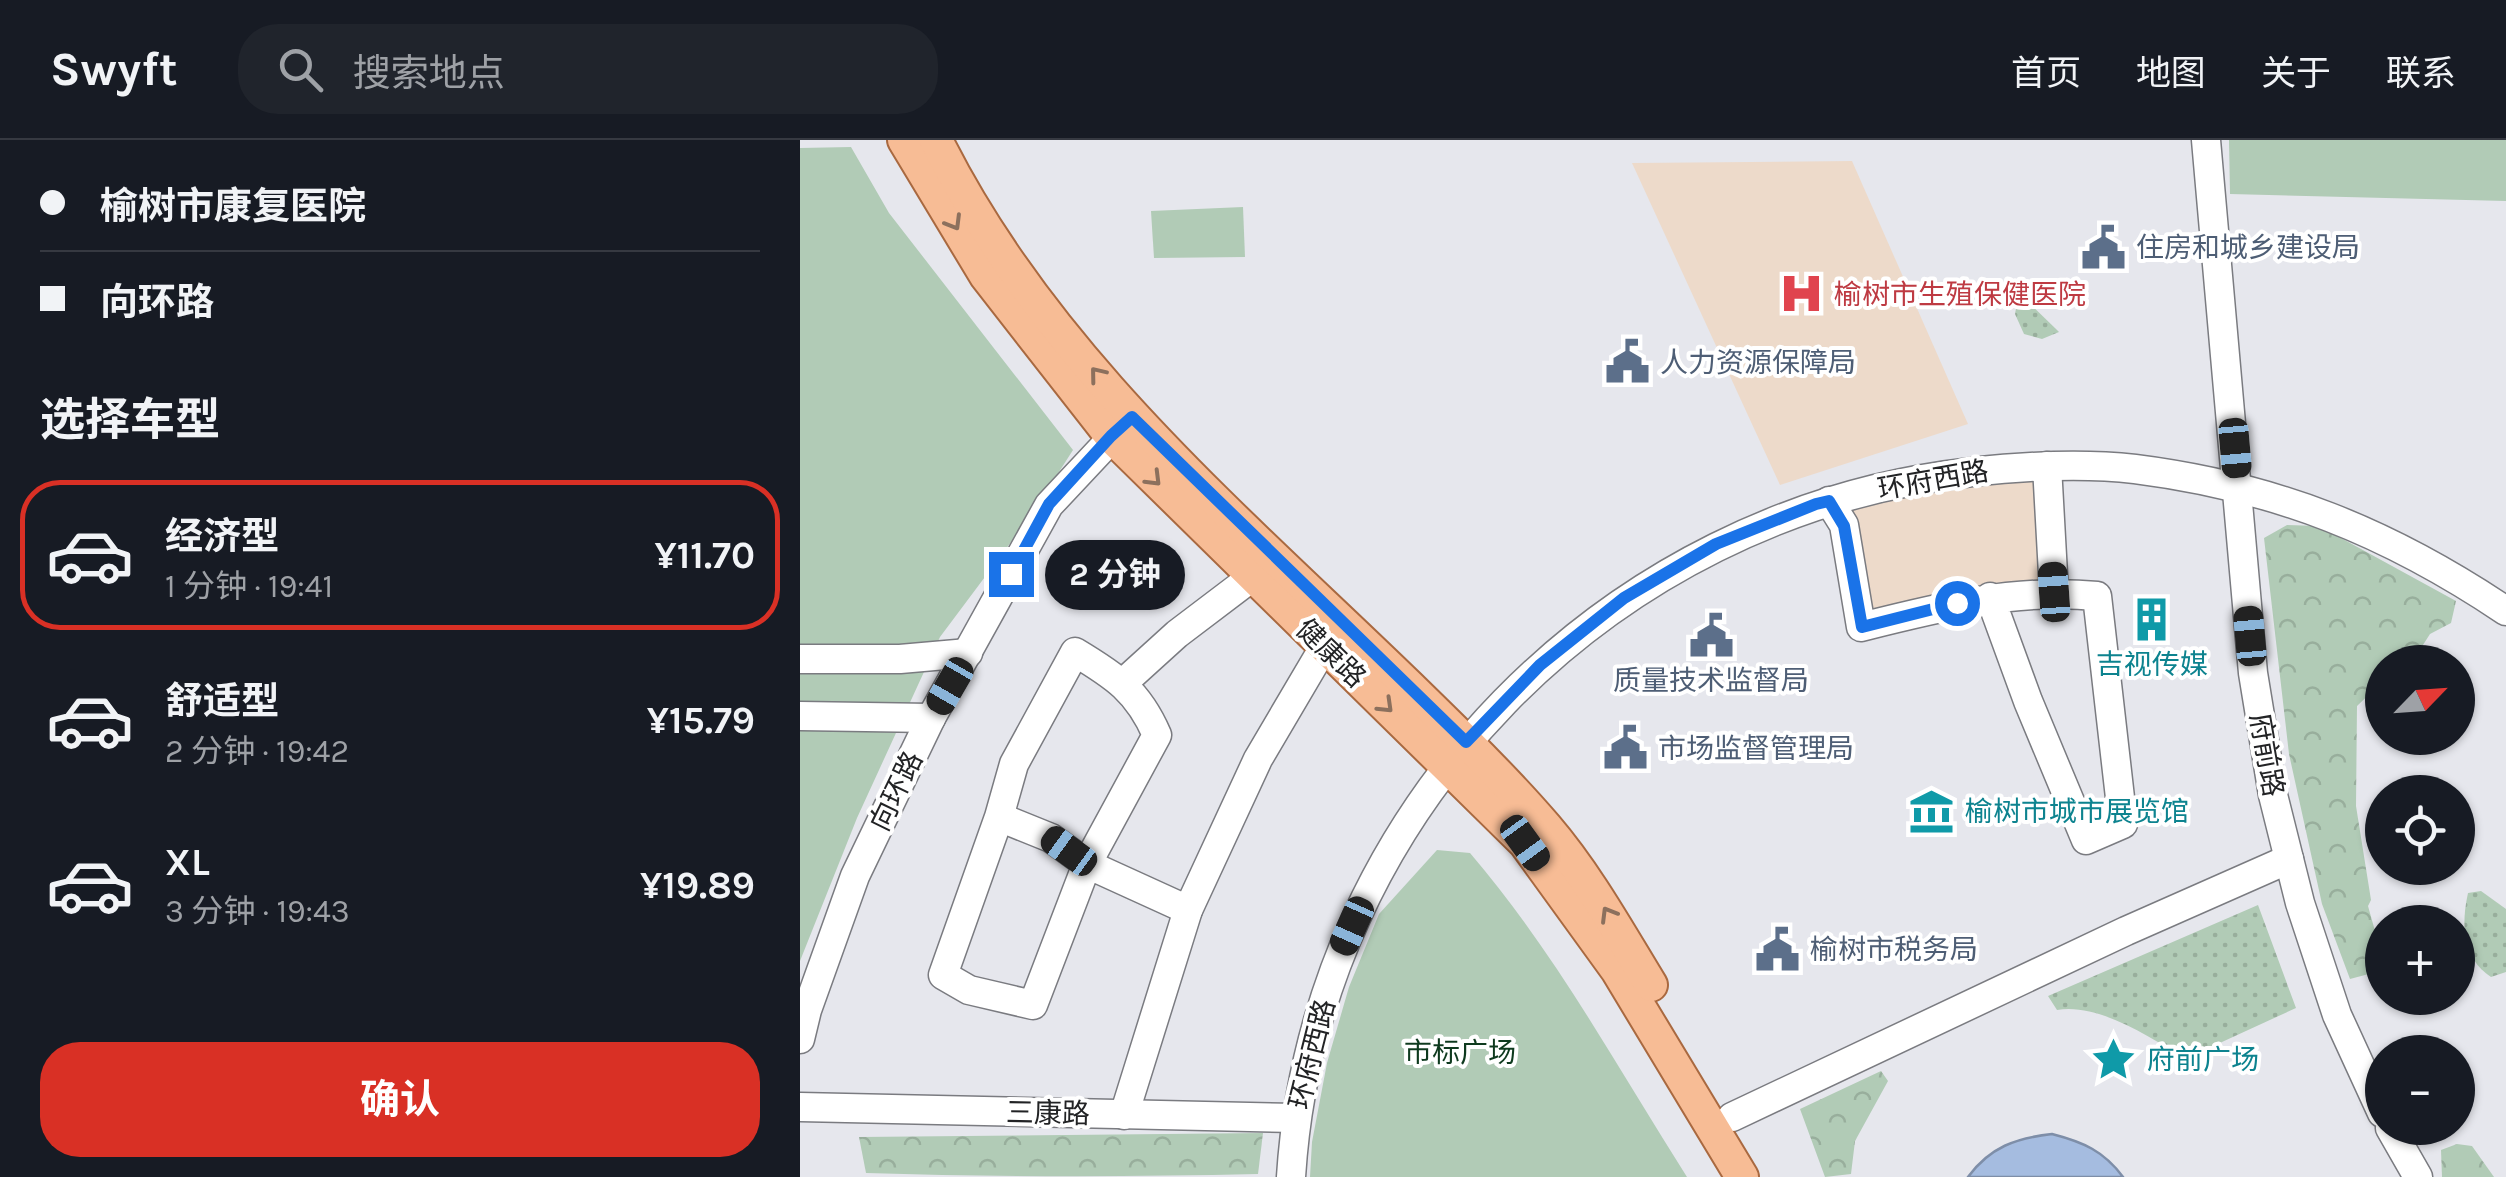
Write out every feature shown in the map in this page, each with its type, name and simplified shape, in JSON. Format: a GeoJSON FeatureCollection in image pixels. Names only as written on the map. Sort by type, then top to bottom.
{"type":"FeatureCollection","features":[{"type":"Feature","properties":{"kind":"main road","name":"健康路"},"geometry":{"type":"LineString","coordinates":[[904,140],[986,276],[1122,426],[1456,754],[1547,828],[1599,899],[1766,1177]]}},
{"type":"Feature","properties":{"kind":"main road","name":"健康路"},"geometry":{"type":"LineString","coordinates":[[936,140],[956,181],[1122,426]]}},
{"type":"Feature","properties":{"kind":"main road","name":"健康路"},"geometry":{"type":"LineString","coordinates":[[1456,754],[1617,970],[1742,1177]]}},
{"type":"Feature","properties":{"kind":"street","name":"府前路"},"geometry":{"type":"LineString","coordinates":[[2206,140],[2252,673],[2289,860],[2337,1016],[2365,1076]]}},
{"type":"Feature","properties":{"kind":"street","name":"向环路"},"geometry":{"type":"LineString","coordinates":[[800,1039],[855,876],[932,718],[1049,504],[1122,426]]}},
{"type":"Feature","properties":{"kind":"street","name":"环府西路"},"geometry":{"type":"LineString","coordinates":[[1290,1177],[1308,1059],[1343,947],[1400,833],[1456,754],[1540,665],[1624,598],[1716,544],[1829,501],[1919,478],[2026,466],[2132,469],[2238,487],[2341,519],[2438,566],[2506,611]]}},
{"type":"Feature","properties":{"kind":"street"},"geometry":{"type":"LineString","coordinates":[[2047,466],[2054,592]]}},
{"type":"Feature","properties":{"kind":"street"},"geometry":{"type":"LineString","coordinates":[[1829,501],[1844,526],[1862,627],[1990,597],[2054,592],[2097,596],[2123,824],[2086,840],[2028,702],[1990,597]]}},
{"type":"Feature","properties":{"kind":"street"},"geometry":{"type":"LineString","coordinates":[[1123,683],[1176,634],[1265,567]]}},
{"type":"Feature","properties":{"kind":"street"},"geometry":{"type":"LineString","coordinates":[[1124,1114],[1188,910],[1258,759],[1332,632]]}},
{"type":"Feature","properties":{"kind":"street"},"geometry":{"type":"LineString","coordinates":[[1075,652],[1123,683],[1146,710],[1157,735],[1087,864],[1033,1005],[969,990],[943,975],[1014,764],[1075,652]]}},
{"type":"Feature","properties":{"kind":"street"},"geometry":{"type":"LineString","coordinates":[[800,658],[900,659],[968,653]]}},
{"type":"Feature","properties":{"kind":"street"},"geometry":{"type":"LineString","coordinates":[[800,716],[932,718]]}},
{"type":"Feature","properties":{"kind":"street"},"geometry":{"type":"LineString","coordinates":[[998,817],[1051,838],[1087,864],[1188,910]]}},
{"type":"Feature","properties":{"kind":"street"},"geometry":{"type":"LineString","coordinates":[[1732,1118],[2126,932],[2289,860]]}},
{"type":"Feature","properties":{"kind":"street","name":"三康路"},"geometry":{"type":"LineString","coordinates":[[800,1107],[1296,1118]]}},
{"type":"Feature","properties":{"kind":"street"},"geometry":{"type":"LineString","coordinates":[[2400,1145],[2418,1177]]}},
{"type":"Feature","properties":{"kind":"shaded area","name":"榆树市生殖保健医院"},"geometry":{"type":"Polygon","coordinates":[[[1852,161],[1968,424],[1780,485],[1632,163],[1852,161]]]}},
{"type":"Feature","properties":{"kind":"shaded area"},"geometry":{"type":"Polygon","coordinates":[[[2047,466],[2054,592],[1861,627],[1829,501],[2047,466]]]}},
{"type":"Feature","properties":{"kind":"green space"},"geometry":{"type":"Polygon","coordinates":[[[2229,140],[2506,140],[2506,201],[2230,194],[2229,140]]]}},
{"type":"Feature","properties":{"kind":"green space"},"geometry":{"type":"Polygon","coordinates":[[[851,147],[889,213],[1073,450],[1032,514],[940,637],[857,818],[800,961],[800,148],[851,147]]]}},
{"type":"Feature","properties":{"kind":"green space"},"geometry":{"type":"Polygon","coordinates":[[[1243,207],[1245,257],[1154,258],[1151,211],[1243,207]]]}},
{"type":"Feature","properties":{"kind":"green space"},"geometry":{"type":"Polygon","coordinates":[[[2019,293],[2059,332],[2042,339],[2024,334],[2015,314],[2019,293]]]}},
{"type":"Feature","properties":{"kind":"green space"},"geometry":{"type":"Polygon","coordinates":[[[2287,525],[2319,526],[2456,601],[2451,623],[2430,634],[2423,645],[2365,645],[2365,698],[2357,706],[2356,806],[2365,885],[2369,885],[2371,900],[2365,905],[2365,975],[2350,979],[2322,904],[2289,754],[2264,538],[2287,525]]]}},
{"type":"Feature","properties":{"kind":"green space","name":"市标广场"},"geometry":{"type":"Polygon","coordinates":[[[1437,850],[1470,853],[1501,891],[1558,970],[1687,1177],[1310,1177],[1312,1142],[1327,1063],[1349,987],[1379,914],[1437,850]]]}},
{"type":"Feature","properties":{"kind":"green space"},"geometry":{"type":"Polygon","coordinates":[[[2481,891],[2506,909],[2506,972],[2491,977],[2475,961],[2475,905],[2466,905],[2468,893],[2481,891]]]}},
{"type":"Feature","properties":{"kind":"green space"},"geometry":{"type":"Polygon","coordinates":[[[2258,905],[2296,1008],[2185,1059],[2107,1017],[2073,1009],[2057,1010],[2048,996],[2258,905]]]}},
{"type":"Feature","properties":{"kind":"green space"},"geometry":{"type":"Polygon","coordinates":[[[1881,1071],[1888,1081],[1855,1141],[1851,1174],[1825,1177],[1800,1109],[1881,1071]]]}},
{"type":"Feature","properties":{"kind":"green space"},"geometry":{"type":"Polygon","coordinates":[[[1263,1133],[1258,1174],[1160,1176],[866,1173],[859,1137],[1263,1133]]]}},
{"type":"Feature","properties":{"kind":"green space"},"geometry":{"type":"Polygon","coordinates":[[[2454,1145],[2472,1146],[2494,1177],[2442,1177],[2441,1150],[2454,1145]]]}},
{"type":"Feature","properties":{"kind":"water"},"geometry":{"type":"Polygon","coordinates":[[[2052,1134],[2092,1149],[2123,1177],[1968,1177],[1995,1151],[2027,1138],[2052,1134]]]}},
{"type":"Feature","properties":{"kind":"place","name":"住房和城乡建设局"},"geometry":{"type":"Point","coordinates":[2103,247]}},
{"type":"Feature","properties":{"kind":"place","name":"榆树市生殖保健医院"},"geometry":{"type":"Point","coordinates":[1801,294]}},
{"type":"Feature","properties":{"kind":"place","name":"人力资源保障局"},"geometry":{"type":"Point","coordinates":[1627,362]}},
{"type":"Feature","properties":{"kind":"place","name":"吉视传媒"},"geometry":{"type":"Point","coordinates":[2152,619]}},
{"type":"Feature","properties":{"kind":"place","name":"质量技术监督局"},"geometry":{"type":"Point","coordinates":[1711,635]}},
{"type":"Feature","properties":{"kind":"place","name":"市场监督管理局"},"geometry":{"type":"Point","coordinates":[1625,748]}},
{"type":"Feature","properties":{"kind":"place","name":"榆树市城市展览馆"},"geometry":{"type":"Point","coordinates":[1932,811]}},
{"type":"Feature","properties":{"kind":"place","name":"榆树市税务局"},"geometry":{"type":"Point","coordinates":[1777,949]}},
{"type":"Feature","properties":{"kind":"place","name":"府前广场"},"geometry":{"type":"Point","coordinates":[2114,1059]}},
{"type":"Feature","properties":{"kind":"route"},"geometry":{"type":"LineString","coordinates":[[1011,574],[1049,504],[1132,417],[1466,742],[1540,665],[1624,598],[1716,544],[1816,504],[1829,501],[1844,526],[1862,627],[1957,603]]}}]}
